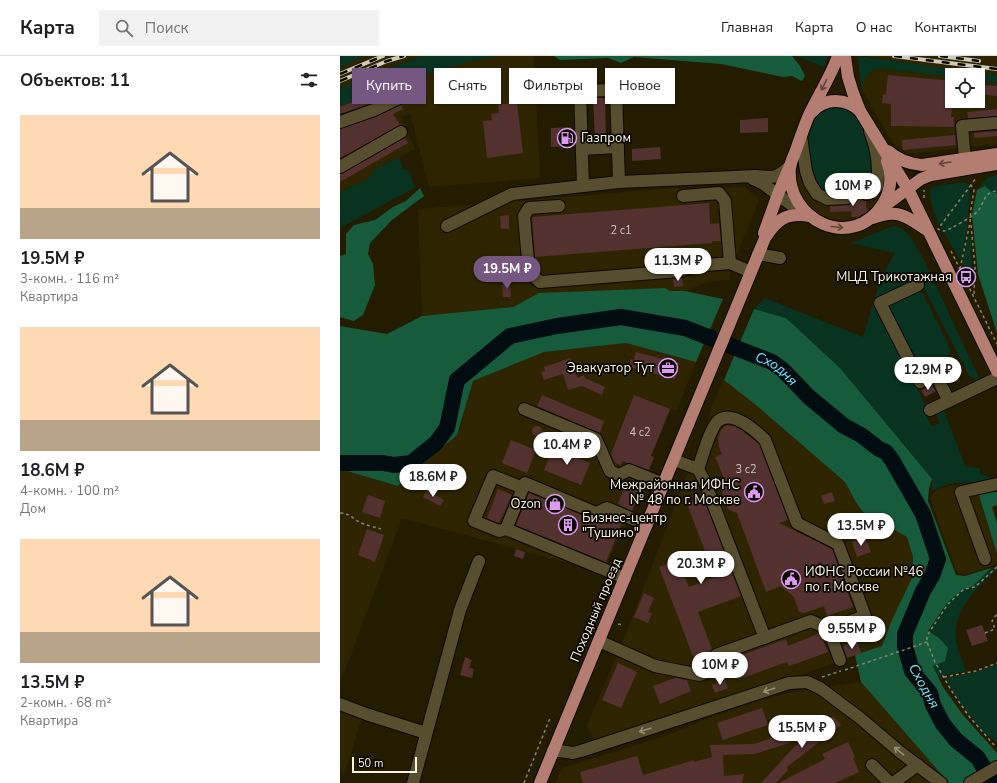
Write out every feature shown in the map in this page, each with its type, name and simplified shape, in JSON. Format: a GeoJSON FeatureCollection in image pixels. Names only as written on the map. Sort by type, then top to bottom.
{"type":"FeatureCollection","features":[{"type":"Feature","properties":{"kind":"main road"},"geometry":{"type":"LineString","coordinates":[[838,56],[810,114],[790,165],[791,181],[798,202],[810,216],[828,226],[839,229],[892,213],[934,228]]}},
{"type":"Feature","properties":{"kind":"main road"},"geometry":{"type":"LineString","coordinates":[[845,56],[848,77],[860,112]]}},
{"type":"Feature","properties":{"kind":"main road"},"geometry":{"type":"LineString","coordinates":[[810,114],[821,104],[839,100],[854,105],[860,112],[934,228],[997,371]]}},
{"type":"Feature","properties":{"kind":"main road"},"geometry":{"type":"LineString","coordinates":[[882,146],[898,159],[910,165],[933,164],[997,154]]}},
{"type":"Feature","properties":{"kind":"main road"},"geometry":{"type":"LineString","coordinates":[[867,221],[879,210],[887,197],[891,184],[889,164],[882,146]]}},
{"type":"Feature","properties":{"kind":"main road"},"geometry":{"type":"LineString","coordinates":[[879,210],[921,179],[931,174],[997,164]]}},
{"type":"Feature","properties":{"kind":"main road","name":"Походный проезд"},"geometry":{"type":"LineString","coordinates":[[760,251],[766,225],[790,165]]}},
{"type":"Feature","properties":{"kind":"main road","name":"Походный проезд"},"geometry":{"type":"LineString","coordinates":[[540,783],[760,251],[772,227],[778,222],[792,214],[810,216]]}},
{"type":"Feature","properties":{"kind":"street"},"geometry":{"type":"LineString","coordinates":[[583,186],[580,91],[587,90],[616,90],[619,182]]}},
{"type":"Feature","properties":{"kind":"street"},"geometry":{"type":"LineString","coordinates":[[340,122],[386,104]]}},
{"type":"Feature","properties":{"kind":"street"},"geometry":{"type":"LineString","coordinates":[[965,159],[962,126],[997,123]]}},
{"type":"Feature","properties":{"kind":"street"},"geometry":{"type":"LineString","coordinates":[[866,194],[877,187],[879,176],[878,157],[868,124]]}},
{"type":"Feature","properties":{"kind":"street"},"geometry":{"type":"LineString","coordinates":[[340,167],[401,132]]}},
{"type":"Feature","properties":{"kind":"street"},"geometry":{"type":"LineString","coordinates":[[801,136],[806,171],[810,183],[817,194],[827,199],[847,198]]}},
{"type":"Feature","properties":{"kind":"street"},"geometry":{"type":"LineString","coordinates":[[582,149],[618,147]]}},
{"type":"Feature","properties":{"kind":"street"},"geometry":{"type":"LineString","coordinates":[[447,226],[512,194],[619,182],[756,176],[771,178],[776,177],[790,165]]}},
{"type":"Feature","properties":{"kind":"street"},"geometry":{"type":"LineString","coordinates":[[748,177],[762,183],[793,206],[810,216]]}},
{"type":"Feature","properties":{"kind":"street"},"geometry":{"type":"LineString","coordinates":[[683,196],[719,193],[725,201],[730,263]]}},
{"type":"Feature","properties":{"kind":"street"},"geometry":{"type":"LineString","coordinates":[[559,206],[529,208],[524,216],[529,272],[540,282],[679,271],[695,266],[730,263],[751,272]]}},
{"type":"Feature","properties":{"kind":"street"},"geometry":{"type":"LineString","coordinates":[[760,251],[780,258]]}},
{"type":"Feature","properties":{"kind":"street"},"geometry":{"type":"LineString","coordinates":[[918,285],[880,303],[920,382],[936,375],[949,400]]}},
{"type":"Feature","properties":{"kind":"street"},"geometry":{"type":"LineString","coordinates":[[930,410],[997,378]]}},
{"type":"Feature","properties":{"kind":"street"},"geometry":{"type":"LineString","coordinates":[[524,409],[596,439],[610,471],[619,475],[629,470],[664,484]]}},
{"type":"Feature","properties":{"kind":"street"},"geometry":{"type":"LineString","coordinates":[[599,641],[655,666],[700,675],[721,667],[716,655],[811,621],[829,629],[865,616],[838,544],[797,523],[765,440],[759,434],[738,419],[726,418],[718,421],[712,429],[698,469]]}},
{"type":"Feature","properties":{"kind":"street"},"geometry":{"type":"LineString","coordinates":[[674,460],[698,469],[704,480],[765,638]]}},
{"type":"Feature","properties":{"kind":"street"},"geometry":{"type":"LineString","coordinates":[[522,488],[493,476],[474,521],[499,532],[506,529],[525,483],[596,513],[607,508],[647,525]]}},
{"type":"Feature","properties":{"kind":"street"},"geometry":{"type":"LineString","coordinates":[[985,559],[961,492],[997,484]]}},
{"type":"Feature","properties":{"kind":"street"},"geometry":{"type":"LineString","coordinates":[[506,529],[625,578]]}},
{"type":"Feature","properties":{"kind":"street"},"geometry":{"type":"LineString","coordinates":[[413,783],[460,610],[479,561]]}},
{"type":"Feature","properties":{"kind":"street"},"geometry":{"type":"LineString","coordinates":[[828,628],[840,660]]}},
{"type":"Feature","properties":{"kind":"street"},"geometry":{"type":"LineString","coordinates":[[553,750],[573,753],[581,751],[790,683],[807,682],[820,688],[860,718],[900,752],[941,783]]}},
{"type":"Feature","properties":{"kind":"street"},"geometry":{"type":"LineString","coordinates":[[340,704],[426,733]]}},
{"type":"Feature","properties":{"kind":"street"},"geometry":{"type":"LineString","coordinates":[[872,765],[892,783],[918,765]]}},
{"type":"Feature","properties":{"kind":"street"},"geometry":{"type":"LineString","coordinates":[[972,782],[997,767]]}},
{"type":"Feature","properties":{"kind":"path"},"geometry":{"type":"LineString","coordinates":[[934,228],[978,175]]}},
{"type":"Feature","properties":{"kind":"path"},"geometry":{"type":"LineString","coordinates":[[971,185],[974,190],[970,218],[975,267],[974,297]]}},
{"type":"Feature","properties":{"kind":"path"},"geometry":{"type":"LineString","coordinates":[[924,201],[925,186]]}},
{"type":"Feature","properties":{"kind":"path"},"geometry":{"type":"LineString","coordinates":[[934,228],[945,231],[970,218],[977,212],[987,193],[997,191]]}},
{"type":"Feature","properties":{"kind":"path"},"geometry":{"type":"LineString","coordinates":[[960,269],[970,223]]}},
{"type":"Feature","properties":{"kind":"path"},"geometry":{"type":"LineString","coordinates":[[934,228],[942,236]]}},
{"type":"Feature","properties":{"kind":"path"},"geometry":{"type":"LineString","coordinates":[[949,249],[997,344]]}},
{"type":"Feature","properties":{"kind":"path"},"geometry":{"type":"LineString","coordinates":[[340,513],[352,515],[364,524],[381,529]]}},
{"type":"Feature","properties":{"kind":"path"},"geometry":{"type":"LineString","coordinates":[[997,567],[975,587],[964,590],[948,604],[927,636],[926,642],[935,662],[968,715],[993,744],[997,746]]}},
{"type":"Feature","properties":{"kind":"path"},"geometry":{"type":"LineString","coordinates":[[985,633],[995,628],[992,621],[997,614]]}},
{"type":"Feature","properties":{"kind":"path"},"geometry":{"type":"LineString","coordinates":[[618,624],[623,625]]}},
{"type":"Feature","properties":{"kind":"path"},"geometry":{"type":"LineString","coordinates":[[807,682],[926,642]]}},
{"type":"Feature","properties":{"kind":"path"},"geometry":{"type":"LineString","coordinates":[[944,677],[976,671],[997,663]]}},
{"type":"Feature","properties":{"kind":"path"},"geometry":{"type":"LineString","coordinates":[[524,783],[550,718]]}},
{"type":"Feature","properties":{"kind":"shaded area"},"geometry":{"type":"Polygon","coordinates":[[[366,56],[424,56],[389,68],[352,68],[352,83],[340,88],[340,67],[366,56]]]}},
{"type":"Feature","properties":{"kind":"shaded area"},"geometry":{"type":"Polygon","coordinates":[[[501,56],[534,56],[535,68],[509,68],[509,104],[536,104],[540,178],[429,187],[410,113],[402,117],[415,149],[374,170],[368,179],[340,192],[340,106],[352,101],[352,104],[426,104],[426,74],[434,72],[434,104],[501,104],[501,68],[447,68],[471,61],[501,56]]]}},
{"type":"Feature","properties":{"kind":"shaded area"},"geometry":{"type":"Polygon","coordinates":[[[863,56],[997,56],[997,75],[985,73],[985,68],[945,68],[863,56]]]}},
{"type":"Feature","properties":{"kind":"shaded area"},"geometry":{"type":"Polygon","coordinates":[[[877,68],[945,76],[945,108],[985,108],[985,82],[997,83],[997,144],[907,154],[892,142],[863,91],[865,78],[877,68]]]}},
{"type":"Feature","properties":{"kind":"shaded area"},"geometry":{"type":"Polygon","coordinates":[[[800,167],[828,191],[861,188],[867,186],[884,172],[885,183],[881,198],[866,214],[859,219],[840,223],[821,217],[813,212],[801,198],[797,178],[800,167]]]}},
{"type":"Feature","properties":{"kind":"shaded area"},"geometry":{"type":"Polygon","coordinates":[[[745,187],[759,200],[730,272],[730,280],[710,281],[685,291],[670,291],[665,288],[539,293],[513,307],[422,316],[418,209],[676,188],[692,189],[745,187]]]}},
{"type":"Feature","properties":{"kind":"shaded area"},"geometry":{"type":"Polygon","coordinates":[[[626,343],[696,362],[676,411],[671,409],[651,456],[654,457],[631,514],[602,572],[402,518],[340,683],[340,469],[398,486],[457,435],[473,381],[544,352],[626,343]]]}},
{"type":"Feature","properties":{"kind":"shaded area"},"geometry":{"type":"Polygon","coordinates":[[[724,380],[757,406],[845,482],[857,504],[873,525],[889,527],[907,537],[913,557],[912,578],[891,622],[882,646],[786,680],[595,742],[587,725],[627,631],[708,420],[712,405],[724,380]]]}},
{"type":"Feature","properties":{"kind":"shaded area"},"geometry":{"type":"Polygon","coordinates":[[[986,484],[997,561],[993,565],[983,569],[966,574],[959,573],[956,570],[934,509],[931,498],[932,494],[938,489],[955,485],[986,484]]]}},
{"type":"Feature","properties":{"kind":"shaded area"},"geometry":{"type":"Polygon","coordinates":[[[861,682],[949,783],[555,783],[562,768],[655,739],[689,727],[703,720],[765,699],[798,691],[861,682]]]}},
{"type":"Feature","properties":{"kind":"shaded area"},"geometry":{"type":"Polygon","coordinates":[[[340,697],[362,717],[344,775],[340,769],[340,697]]]}},
{"type":"Feature","properties":{"kind":"green space"},"geometry":{"type":"Polygon","coordinates":[[[340,56],[366,56],[340,67],[340,56]]]}},
{"type":"Feature","properties":{"kind":"green space"},"geometry":{"type":"Polygon","coordinates":[[[424,56],[501,56],[471,61],[447,68],[434,68],[434,72],[426,74],[426,68],[389,68],[424,56]]]}},
{"type":"Feature","properties":{"kind":"green space"},"geometry":{"type":"Polygon","coordinates":[[[554,56],[792,56],[800,66],[805,76],[802,81],[792,76],[783,77],[721,64],[634,57],[621,63],[608,58],[560,60],[554,56]]]}},
{"type":"Feature","properties":{"kind":"green space"},"geometry":{"type":"Polygon","coordinates":[[[796,56],[828,56],[824,67],[796,56]]]}},
{"type":"Feature","properties":{"kind":"green space"},"geometry":{"type":"Polygon","coordinates":[[[858,56],[946,68],[945,76],[877,68],[865,78],[863,91],[860,81],[858,56]]]}},
{"type":"Feature","properties":{"kind":"green space"},"geometry":{"type":"Polygon","coordinates":[[[985,73],[997,75],[997,83],[985,82],[985,73]]]}},
{"type":"Feature","properties":{"kind":"green space"},"geometry":{"type":"Polygon","coordinates":[[[352,83],[352,101],[340,106],[340,88],[352,83]]]}},
{"type":"Feature","properties":{"kind":"green space"},"geometry":{"type":"Polygon","coordinates":[[[843,106],[854,111],[866,133],[873,169],[872,183],[861,188],[828,191],[818,189],[813,183],[807,150],[809,134],[817,116],[821,111],[832,107],[843,106]]]}},
{"type":"Feature","properties":{"kind":"green space"},"geometry":{"type":"Polygon","coordinates":[[[399,157],[403,169],[409,171],[412,182],[416,187],[340,228],[340,192],[368,179],[374,170],[399,157]]]}},
{"type":"Feature","properties":{"kind":"green space"},"geometry":{"type":"Polygon","coordinates":[[[997,175],[997,193],[993,193],[985,186],[977,190],[988,177],[997,175]]]}},
{"type":"Feature","properties":{"kind":"green space"},"geometry":{"type":"Polygon","coordinates":[[[964,182],[968,185],[970,191],[967,230],[961,261],[936,217],[930,198],[930,190],[935,186],[964,182]]]}},
{"type":"Feature","properties":{"kind":"green space"},"geometry":{"type":"Polygon","coordinates":[[[985,186],[993,193],[997,193],[997,333],[978,274],[972,215],[977,190],[985,186]]]}},
{"type":"Feature","properties":{"kind":"green space"},"geometry":{"type":"Polygon","coordinates":[[[420,188],[424,196],[392,220],[370,243],[368,254],[373,264],[375,285],[363,315],[354,321],[340,317],[340,256],[346,254],[346,234],[354,225],[375,220],[393,207],[406,201],[420,188]]]}},
{"type":"Feature","properties":{"kind":"green space"},"geometry":{"type":"Polygon","coordinates":[[[893,226],[901,228],[909,235],[924,260],[981,382],[969,376],[920,280],[874,302],[929,412],[926,414],[931,426],[940,423],[936,415],[944,411],[965,466],[979,468],[981,475],[989,477],[993,482],[970,482],[946,485],[932,491],[932,479],[840,368],[786,318],[754,309],[765,298],[863,337],[881,278],[895,253],[851,243],[893,226]]]}},
{"type":"Feature","properties":{"kind":"green space"},"geometry":{"type":"Polygon","coordinates":[[[971,234],[972,269],[971,272],[966,274],[963,267],[963,262],[968,237],[971,234]]]}},
{"type":"Feature","properties":{"kind":"green space"},"geometry":{"type":"Polygon","coordinates":[[[665,288],[670,291],[685,291],[723,299],[696,362],[626,343],[544,352],[473,381],[457,435],[398,486],[340,469],[340,326],[387,334],[422,316],[513,307],[539,293],[665,288]]]}},
{"type":"Feature","properties":{"kind":"green space"},"geometry":{"type":"Polygon","coordinates":[[[916,290],[923,294],[950,348],[948,356],[933,365],[925,367],[919,367],[889,311],[890,302],[916,290]]]}},
{"type":"Feature","properties":{"kind":"green space"},"geometry":{"type":"Polygon","coordinates":[[[754,309],[786,318],[840,368],[932,479],[929,488],[928,501],[956,575],[965,576],[991,568],[973,586],[962,590],[947,603],[928,631],[939,638],[948,648],[945,661],[933,666],[943,687],[963,715],[997,753],[997,783],[949,783],[861,682],[855,655],[882,646],[891,622],[912,578],[913,557],[907,537],[889,527],[873,525],[857,504],[845,482],[757,406],[724,380],[754,309]]]}},
{"type":"Feature","properties":{"kind":"green space"},"geometry":{"type":"Polygon","coordinates":[[[981,492],[997,492],[997,505],[992,507],[997,523],[997,554],[979,495],[981,492]]]}},
{"type":"Feature","properties":{"kind":"green space"},"geometry":{"type":"Polygon","coordinates":[[[997,567],[997,569],[968,599],[958,618],[956,638],[966,671],[939,677],[933,666],[928,632],[947,603],[962,589],[973,586],[991,568],[997,567]]]}},
{"type":"Feature","properties":{"kind":"green space"},"geometry":{"type":"Polygon","coordinates":[[[997,664],[997,743],[975,722],[945,678],[977,672],[997,664]]]}},
{"type":"Feature","properties":{"kind":"building"},"geometry":{"type":"Polygon","coordinates":[[[888,75],[945,80],[945,108],[952,108],[951,117],[954,117],[954,127],[891,126],[891,104],[882,103],[883,94],[886,95],[888,75]]]}},
{"type":"Feature","properties":{"kind":"building"},"geometry":{"type":"Polygon","coordinates":[[[985,85],[997,86],[997,96],[985,95],[985,85]]]}},
{"type":"Feature","properties":{"kind":"building"},"geometry":{"type":"Polygon","coordinates":[[[597,98],[605,98],[606,140],[595,141],[593,104],[597,104],[597,98]]]}},
{"type":"Feature","properties":{"kind":"building"},"geometry":{"type":"Polygon","coordinates":[[[352,102],[352,104],[368,104],[340,114],[340,107],[352,102]]]}},
{"type":"Feature","properties":{"kind":"building"},"geometry":{"type":"Polygon","coordinates":[[[517,104],[523,153],[487,158],[483,121],[492,120],[491,114],[499,113],[498,105],[517,104]]]}},
{"type":"Feature","properties":{"kind":"building"},"geometry":{"type":"Polygon","coordinates":[[[401,105],[403,109],[393,114],[400,125],[340,158],[340,129],[376,117],[401,105]]]}},
{"type":"Feature","properties":{"kind":"building"},"geometry":{"type":"Polygon","coordinates":[[[997,109],[997,116],[968,118],[967,112],[997,109]]]}},
{"type":"Feature","properties":{"kind":"building"},"geometry":{"type":"Polygon","coordinates":[[[768,118],[768,132],[740,133],[740,120],[768,118]]]}},
{"type":"Feature","properties":{"kind":"building"},"geometry":{"type":"Polygon","coordinates":[[[571,127],[572,146],[551,147],[551,128],[571,127]]]}},
{"type":"Feature","properties":{"kind":"building"},"geometry":{"type":"Polygon","coordinates":[[[997,131],[997,136],[974,138],[974,133],[997,131]]]}},
{"type":"Feature","properties":{"kind":"building"},"geometry":{"type":"Polygon","coordinates":[[[955,135],[956,145],[903,150],[902,140],[955,135]]]}},
{"type":"Feature","properties":{"kind":"building"},"geometry":{"type":"Polygon","coordinates":[[[405,138],[408,143],[340,182],[340,174],[405,138]]]}},
{"type":"Feature","properties":{"kind":"building"},"geometry":{"type":"Polygon","coordinates":[[[660,147],[661,159],[632,161],[632,149],[660,147]]]}},
{"type":"Feature","properties":{"kind":"building"},"geometry":{"type":"Polygon","coordinates":[[[859,193],[861,199],[866,201],[866,207],[868,210],[865,213],[857,217],[852,217],[851,211],[830,212],[830,206],[851,204],[854,198],[853,194],[859,193]]]}},
{"type":"Feature","properties":{"kind":"building"},"geometry":{"type":"Polygon","coordinates":[[[709,203],[710,224],[719,223],[721,241],[712,241],[712,243],[535,257],[532,217],[709,203]]]}},
{"type":"Feature","properties":{"kind":"building"},"geometry":{"type":"Polygon","coordinates":[[[509,215],[509,229],[501,229],[500,216],[509,215]]]}},
{"type":"Feature","properties":{"kind":"building"},"geometry":{"type":"Polygon","coordinates":[[[682,278],[683,286],[674,287],[673,279],[682,278]]]}},
{"type":"Feature","properties":{"kind":"building"},"geometry":{"type":"Polygon","coordinates":[[[510,283],[511,297],[503,297],[502,284],[510,283]]]}},
{"type":"Feature","properties":{"kind":"building"},"geometry":{"type":"Polygon","coordinates":[[[636,352],[679,363],[675,379],[629,367],[631,359],[634,360],[636,352]]]}},
{"type":"Feature","properties":{"kind":"building"},"geometry":{"type":"Polygon","coordinates":[[[570,358],[577,378],[584,375],[585,378],[605,387],[602,395],[582,386],[568,390],[563,374],[544,380],[541,372],[545,371],[544,367],[570,358]]]}},
{"type":"Feature","properties":{"kind":"building"},"geometry":{"type":"Polygon","coordinates":[[[956,359],[963,372],[948,380],[941,366],[956,359]]]}},
{"type":"Feature","properties":{"kind":"building"},"geometry":{"type":"Polygon","coordinates":[[[932,385],[936,391],[925,397],[921,390],[932,385]]]}},
{"type":"Feature","properties":{"kind":"building"},"geometry":{"type":"Polygon","coordinates":[[[542,395],[604,421],[600,433],[537,406],[542,395]]]}},
{"type":"Feature","properties":{"kind":"building"},"geometry":{"type":"Polygon","coordinates":[[[634,395],[670,409],[651,456],[654,457],[649,470],[622,461],[621,465],[615,463],[611,454],[634,395]]]}},
{"type":"Feature","properties":{"kind":"building"},"geometry":{"type":"Polygon","coordinates":[[[726,425],[734,426],[740,429],[759,444],[788,520],[779,523],[832,549],[853,607],[827,616],[824,606],[804,613],[799,612],[794,597],[781,586],[766,592],[737,513],[729,510],[723,500],[722,490],[725,481],[715,457],[722,454],[719,447],[718,438],[721,430],[726,425]]]}},
{"type":"Feature","properties":{"kind":"building"},"geometry":{"type":"Polygon","coordinates":[[[537,426],[542,431],[537,436],[532,431],[537,426]]]}},
{"type":"Feature","properties":{"kind":"building"},"geometry":{"type":"Polygon","coordinates":[[[511,440],[536,450],[527,473],[502,463],[511,440]]]}},
{"type":"Feature","properties":{"kind":"building"},"geometry":{"type":"Polygon","coordinates":[[[553,448],[590,463],[581,485],[544,470],[553,448]]]}},
{"type":"Feature","properties":{"kind":"building"},"geometry":{"type":"Polygon","coordinates":[[[627,480],[642,486],[632,511],[618,504],[627,480]]]}},
{"type":"Feature","properties":{"kind":"building"},"geometry":{"type":"Polygon","coordinates":[[[498,489],[512,495],[499,523],[487,518],[498,489]]]}},
{"type":"Feature","properties":{"kind":"building"},"geometry":{"type":"Polygon","coordinates":[[[427,490],[444,500],[440,506],[423,497],[427,490]]]}},
{"type":"Feature","properties":{"kind":"building"},"geometry":{"type":"Polygon","coordinates":[[[832,492],[835,501],[824,504],[821,496],[832,492]]]}},
{"type":"Feature","properties":{"kind":"building","name":"Бизнес-центр \"Тушино\""},"geometry":{"type":"Polygon","coordinates":[[[529,493],[593,520],[600,520],[604,522],[607,516],[622,523],[606,562],[516,525],[529,493]]]}},
{"type":"Feature","properties":{"kind":"building"},"geometry":{"type":"Polygon","coordinates":[[[368,495],[385,501],[380,518],[362,512],[368,495]]]}},
{"type":"Feature","properties":{"kind":"building"},"geometry":{"type":"Polygon","coordinates":[[[703,498],[741,596],[698,612],[712,649],[709,654],[710,659],[696,664],[659,567],[678,560],[689,587],[715,577],[687,504],[703,498]]]}},
{"type":"Feature","properties":{"kind":"building"},"geometry":{"type":"Polygon","coordinates":[[[367,529],[384,535],[375,562],[358,555],[367,529]]]}},
{"type":"Feature","properties":{"kind":"building"},"geometry":{"type":"Polygon","coordinates":[[[865,537],[871,552],[857,557],[852,542],[865,537]]]}},
{"type":"Feature","properties":{"kind":"building"},"geometry":{"type":"Polygon","coordinates":[[[516,549],[525,552],[523,559],[514,556],[516,549]]]}},
{"type":"Feature","properties":{"kind":"building"},"geometry":{"type":"Polygon","coordinates":[[[644,593],[654,598],[648,612],[652,613],[648,623],[634,617],[644,593]]]}},
{"type":"Feature","properties":{"kind":"building"},"geometry":{"type":"Polygon","coordinates":[[[982,625],[988,641],[972,646],[966,630],[982,625]]]}},
{"type":"Feature","properties":{"kind":"building"},"geometry":{"type":"Polygon","coordinates":[[[820,633],[828,652],[789,666],[787,662],[739,679],[731,659],[786,639],[788,646],[820,633]]]}},
{"type":"Feature","properties":{"kind":"building"},"geometry":{"type":"Polygon","coordinates":[[[857,641],[861,653],[847,658],[843,646],[857,641]]]}},
{"type":"Feature","properties":{"kind":"building"},"geometry":{"type":"Polygon","coordinates":[[[465,657],[472,660],[469,668],[474,669],[472,678],[460,675],[465,657]]]}},
{"type":"Feature","properties":{"kind":"building"},"geometry":{"type":"Polygon","coordinates":[[[618,663],[637,672],[621,708],[602,700],[618,663]]]}},
{"type":"Feature","properties":{"kind":"building"},"geometry":{"type":"Polygon","coordinates":[[[675,678],[687,680],[691,691],[660,704],[653,686],[675,678]]]}},
{"type":"Feature","properties":{"kind":"building"},"geometry":{"type":"Polygon","coordinates":[[[725,680],[728,688],[715,693],[712,685],[725,680]]]}},
{"type":"Feature","properties":{"kind":"building"},"geometry":{"type":"Polygon","coordinates":[[[762,708],[768,725],[723,740],[717,723],[762,708]]]}},
{"type":"Feature","properties":{"kind":"building"},"geometry":{"type":"Polygon","coordinates":[[[833,716],[841,725],[787,767],[788,770],[776,783],[761,783],[794,747],[833,716]]]}},
{"type":"Feature","properties":{"kind":"building"},"geometry":{"type":"Polygon","coordinates":[[[787,733],[790,743],[754,754],[723,755],[724,776],[744,774],[742,783],[583,783],[580,772],[637,756],[643,775],[694,760],[694,762],[712,757],[710,745],[754,744],[787,733]]]}},
{"type":"Feature","properties":{"kind":"building"},"geometry":{"type":"Polygon","coordinates":[[[848,742],[855,757],[853,758],[859,772],[835,783],[779,783],[825,759],[822,754],[848,742]]]}},
{"type":"Feature","properties":{"kind":"waterway","name":"Сходня"},"geometry":{"type":"LineString","coordinates":[[340,463],[383,463],[394,465],[411,463],[436,443],[447,428],[457,380],[510,336],[557,326],[621,317],[685,328],[772,362],[783,370],[809,397],[844,426],[861,435],[879,449],[886,452],[923,514],[938,559],[932,576],[923,591],[905,634],[905,646],[912,671],[930,693],[933,705],[943,724],[956,740],[978,758],[993,783]]}},
{"type":"Feature","properties":{"kind":"tunnel"},"geometry":{"type":"LineString","coordinates":[[847,198],[866,194]]}},
{"type":"Feature","properties":{"kind":"railway"},"geometry":{"type":"LineString","coordinates":[[340,74],[383,56]]}},
{"type":"Feature","properties":{"kind":"railway"},"geometry":{"type":"LineString","coordinates":[[340,81],[387,61],[404,56]]}},
{"type":"Feature","properties":{"kind":"railway"},"geometry":{"type":"LineString","coordinates":[[894,56],[997,69]]}},
{"type":"Feature","properties":{"kind":"railway"},"geometry":{"type":"LineString","coordinates":[[940,56],[979,61]]}},
{"type":"Feature","properties":{"kind":"place","name":"Газпром"},"geometry":{"type":"Point","coordinates":[567,138]}},
{"type":"Feature","properties":{"kind":"place","name":"МЦД Трикотажная"},"geometry":{"type":"Point","coordinates":[966,277]}},
{"type":"Feature","properties":{"kind":"place","name":"Эвакуатор Тут"},"geometry":{"type":"Point","coordinates":[668,368]}},
{"type":"Feature","properties":{"kind":"place","name":"Межрайонная ИФНС № 48 по г. Москве"},"geometry":{"type":"Point","coordinates":[754,492]}},
{"type":"Feature","properties":{"kind":"place","name":"Ozon"},"geometry":{"type":"Point","coordinates":[555,504]}},
{"type":"Feature","properties":{"kind":"place","name":"Бизнес-центр \"Тушино\""},"geometry":{"type":"Point","coordinates":[568,525]}},
{"type":"Feature","properties":{"kind":"place","name":"ИФНС России №46 по г. Москве"},"geometry":{"type":"Point","coordinates":[791,579]}}]}
